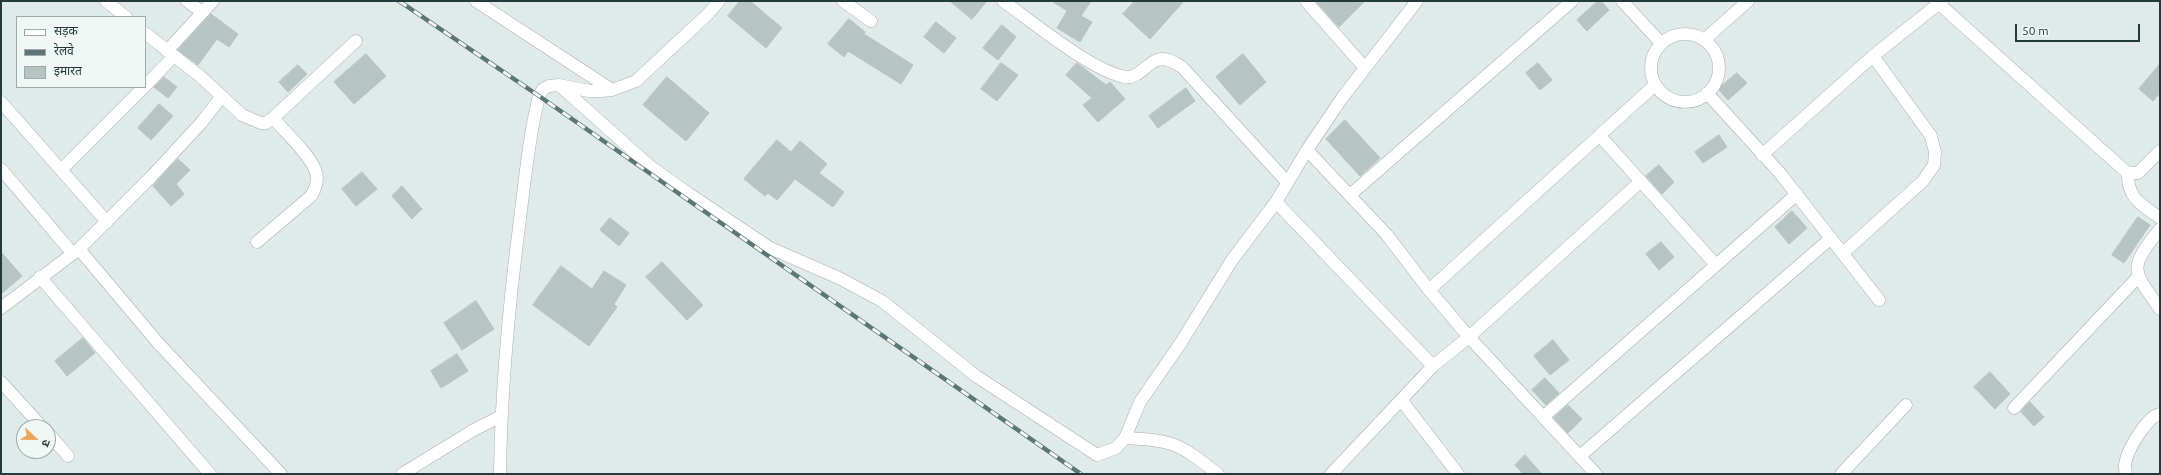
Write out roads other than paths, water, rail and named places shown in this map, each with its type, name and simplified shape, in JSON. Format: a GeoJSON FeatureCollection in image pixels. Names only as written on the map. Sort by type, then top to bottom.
{"type":"FeatureCollection","features":[{"type":"Feature","properties":{"kind":"street"},"geometry":{"type":"LineString","coordinates":[[106,1],[125,16]]}},
{"type":"Feature","properties":{"kind":"street"},"geometry":{"type":"LineString","coordinates":[[187,1],[202,12]]}},
{"type":"Feature","properties":{"kind":"street"},"geometry":{"type":"LineString","coordinates":[[146,86],[202,12],[213,1]]}},
{"type":"Feature","properties":{"kind":"street"},"geometry":{"type":"LineString","coordinates":[[476,1],[612,90]]}},
{"type":"Feature","properties":{"kind":"street"},"geometry":{"type":"LineString","coordinates":[[500,474],[500,416],[508,310],[537,105],[543,89],[549,86],[559,85],[589,91],[612,90],[636,81],[707,15],[719,1]]}},
{"type":"Feature","properties":{"kind":"street"},"geometry":{"type":"LineString","coordinates":[[843,1],[871,21]]}},
{"type":"Feature","properties":{"kind":"street"},"geometry":{"type":"LineString","coordinates":[[1003,1],[1065,45],[1110,73],[1127,77],[1137,74],[1149,63],[1159,59],[1168,60],[1182,67],[1287,182]]}},
{"type":"Feature","properties":{"kind":"street"},"geometry":{"type":"LineString","coordinates":[[1306,1],[1365,68]]}},
{"type":"Feature","properties":{"kind":"street"},"geometry":{"type":"LineString","coordinates":[[559,85],[651,167],[700,202],[770,248],[839,278],[882,301],[976,376],[1096,455],[1116,448],[1125,438],[1133,414],[1149,386],[1180,344],[1232,260],[1276,202],[1307,150],[1365,68],[1417,1]]}},
{"type":"Feature","properties":{"kind":"street"},"geometry":{"type":"LineString","coordinates":[[1350,195],[1572,1]]}},
{"type":"Feature","properties":{"kind":"street"},"geometry":{"type":"LineString","coordinates":[[1622,1],[1661,43]]}},
{"type":"Feature","properties":{"kind":"street"},"geometry":{"type":"LineString","coordinates":[[1704,40],[1748,1]]}},
{"type":"Feature","properties":{"kind":"street"},"geometry":{"type":"LineString","coordinates":[[1762,155],[1873,56],[1939,2],[2128,173],[2138,173],[2160,151]]}},
{"type":"Feature","properties":{"kind":"street"},"geometry":{"type":"LineString","coordinates":[[146,34],[222,96],[242,115],[266,123],[356,41]]}},
{"type":"Feature","properties":{"kind":"street"},"geometry":{"type":"LineString","coordinates":[[1682,34],[1694,35],[1704,40],[1712,48],[1717,58],[1719,69],[1717,80],[1707,93],[1693,101],[1682,102],[1667,97],[1655,85],[1651,75],[1651,64],[1654,53],[1661,43],[1671,37],[1682,34]]}},
{"type":"Feature","properties":{"kind":"street"},"geometry":{"type":"LineString","coordinates":[[1843,253],[1923,182],[1934,165],[1935,152],[1931,136],[1873,56]]}},
{"type":"Feature","properties":{"kind":"street"},"geometry":{"type":"LineString","coordinates":[[1429,290],[1655,85]]}},
{"type":"Feature","properties":{"kind":"street"},"geometry":{"type":"LineString","coordinates":[[61,170],[144,88]]}},
{"type":"Feature","properties":{"kind":"street"},"geometry":{"type":"LineString","coordinates":[[1707,93],[1797,194],[1879,300]]}},
{"type":"Feature","properties":{"kind":"street"},"geometry":{"type":"LineString","coordinates":[[1,308],[40,277],[76,252],[107,222],[196,128],[222,96]]}},
{"type":"Feature","properties":{"kind":"street"},"geometry":{"type":"LineString","coordinates":[[1,102],[107,222]]}},
{"type":"Feature","properties":{"kind":"street"},"geometry":{"type":"LineString","coordinates":[[257,242],[312,196],[317,180],[316,170],[273,118]]}},
{"type":"Feature","properties":{"kind":"street"},"geometry":{"type":"LineString","coordinates":[[1600,136],[1716,265]]}},
{"type":"Feature","properties":{"kind":"street"},"geometry":{"type":"LineString","coordinates":[[1307,150],[1386,235],[1429,290],[1469,336],[1596,474]]}},
{"type":"Feature","properties":{"kind":"street"},"geometry":{"type":"LineString","coordinates":[[1,169],[159,344],[281,474]]}},
{"type":"Feature","properties":{"kind":"street"},"geometry":{"type":"LineString","coordinates":[[2128,173],[2129,188],[2132,195],[2140,204],[2160,218]]}},
{"type":"Feature","properties":{"kind":"street"},"geometry":{"type":"LineString","coordinates":[[1331,474],[1402,401],[1433,366],[1469,336],[1641,181]]}},
{"type":"Feature","properties":{"kind":"street"},"geometry":{"type":"LineString","coordinates":[[1543,417],[1797,194]]}},
{"type":"Feature","properties":{"kind":"street"},"geometry":{"type":"LineString","coordinates":[[1276,202],[1433,366]]}},
{"type":"Feature","properties":{"kind":"street"},"geometry":{"type":"LineString","coordinates":[[2160,229],[2140,258],[2136,268],[2138,277],[2160,309]]}},
{"type":"Feature","properties":{"kind":"street"},"geometry":{"type":"LineString","coordinates":[[1580,456],[1831,238]]}},
{"type":"Feature","properties":{"kind":"street"},"geometry":{"type":"LineString","coordinates":[[40,277],[210,474]]}},
{"type":"Feature","properties":{"kind":"street"},"geometry":{"type":"LineString","coordinates":[[2014,408],[2138,277]]}},
{"type":"Feature","properties":{"kind":"street"},"geometry":{"type":"LineString","coordinates":[[1,382],[35,419]]}},
{"type":"Feature","properties":{"kind":"street"},"geometry":{"type":"LineString","coordinates":[[1402,401],[1458,474]]}},
{"type":"Feature","properties":{"kind":"street"},"geometry":{"type":"LineString","coordinates":[[1841,474],[1906,405]]}},
{"type":"Feature","properties":{"kind":"street"},"geometry":{"type":"LineString","coordinates":[[2126,474],[2125,465],[2136,440],[2148,422],[2160,414]]}},
{"type":"Feature","properties":{"kind":"street"},"geometry":{"type":"LineString","coordinates":[[402,474],[472,431],[500,416]]}},
{"type":"Feature","properties":{"kind":"street"},"geometry":{"type":"LineString","coordinates":[[1125,438],[1158,440],[1174,444],[1188,450],[1218,474]]}},
{"type":"Feature","properties":{"kind":"street"},"geometry":{"type":"LineString","coordinates":[[56,442],[68,456]]}},
{"type":"Feature","properties":{"kind":"railway"},"geometry":{"type":"LineString","coordinates":[[399,1],[539,96],[1081,474]]}}]}
